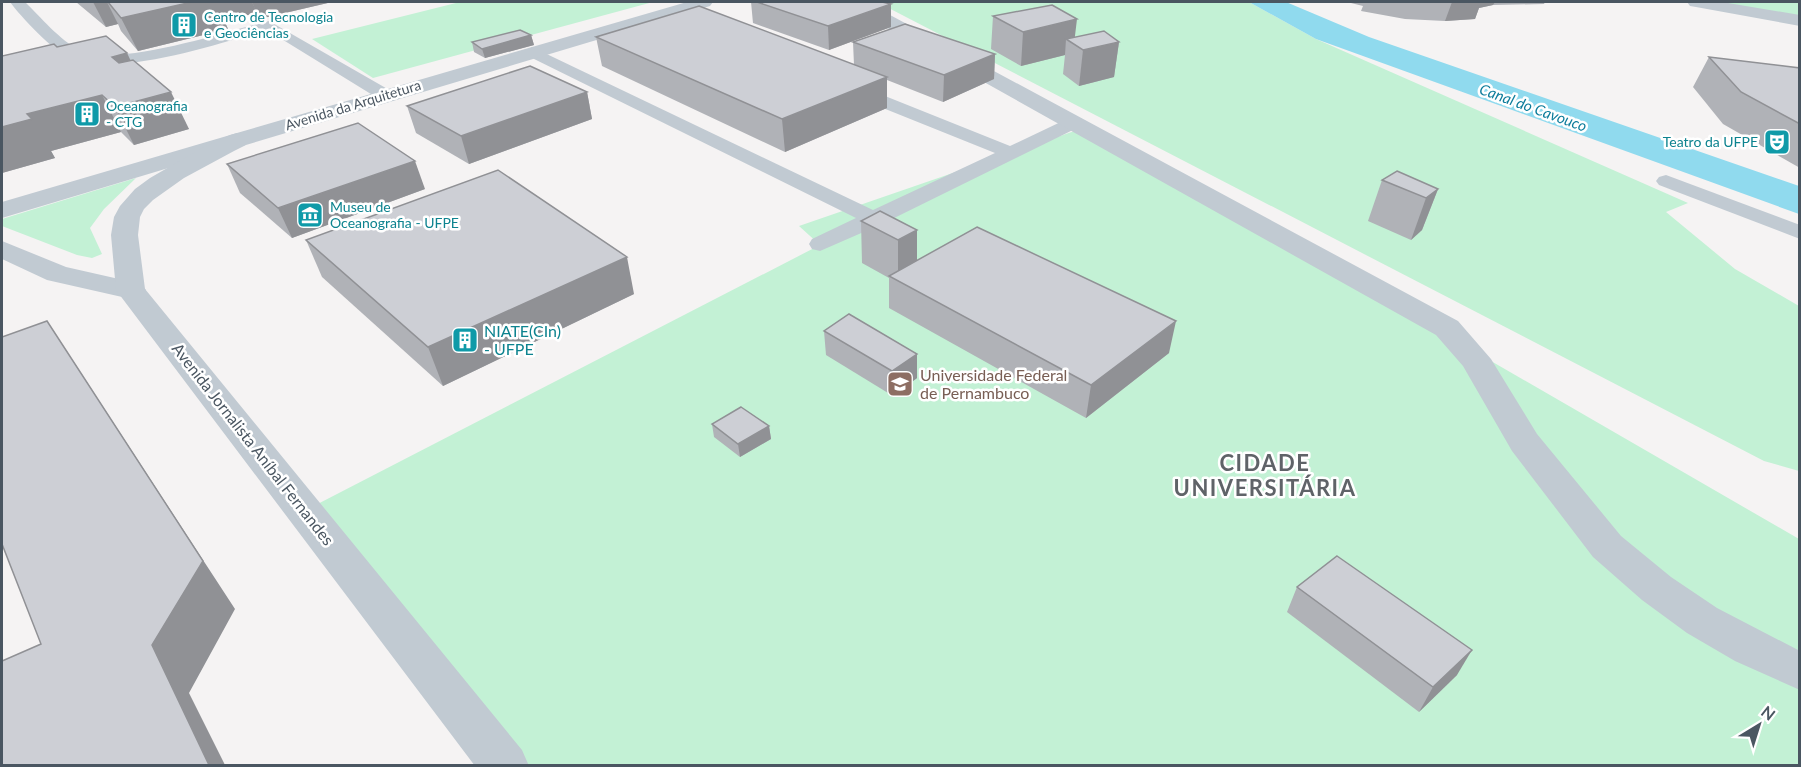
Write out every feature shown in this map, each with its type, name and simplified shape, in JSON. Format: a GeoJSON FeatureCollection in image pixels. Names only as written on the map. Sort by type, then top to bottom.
{"type":"FeatureCollection","features":[{"type":"Feature","properties":{"kind":"street","name":"Avenida da Arquitetura"},"geometry":{"type":"LineString","coordinates":[[2,210],[704,2]]}},
{"type":"Feature","properties":{"kind":"street"},"geometry":{"type":"LineString","coordinates":[[854,2],[1447,328],[1475,356],[1520,437],[1595,534],[1615,555],[1681,606],[1718,629],[1800,671]]}},
{"type":"Feature","properties":{"kind":"street"},"geometry":{"type":"LineString","coordinates":[[1696,2],[1800,21]]}},
{"type":"Feature","properties":{"kind":"street","name":"Avenida Jornalista Aníbal Fernandes"},"geometry":{"type":"LineString","coordinates":[[238,140],[157,185],[140,198],[127,215],[123,239],[131,290],[505,765]]}},
{"type":"Feature","properties":{"kind":"street"},"geometry":{"type":"LineString","coordinates":[[2,249],[57,274],[131,290]]}},
{"type":"Feature","properties":{"kind":"lane"},"geometry":{"type":"LineString","coordinates":[[17,2],[72,52],[94,60],[141,56],[269,25],[385,95]]}},
{"type":"Feature","properties":{"kind":"lane"},"geometry":{"type":"LineString","coordinates":[[664,14],[686,22]]}},
{"type":"Feature","properties":{"kind":"lane"},"geometry":{"type":"LineString","coordinates":[[532,52],[874,219]]}},
{"type":"Feature","properties":{"kind":"lane"},"geometry":{"type":"LineString","coordinates":[[838,83],[1012,153]]}},
{"type":"Feature","properties":{"kind":"lane"},"geometry":{"type":"LineString","coordinates":[[820,244],[1075,122]]}},
{"type":"Feature","properties":{"kind":"lane"},"geometry":{"type":"LineString","coordinates":[[1666,181],[1800,233]]}},
{"type":"Feature","properties":{"kind":"green space"},"geometry":{"type":"Polygon","coordinates":[[[460,2],[653,2],[373,78],[312,39],[460,2]]]}},
{"type":"Feature","properties":{"kind":"green space"},"geometry":{"type":"Polygon","coordinates":[[[877,2],[1249,2],[1316,39],[1688,203],[1666,212],[1735,269],[1799,306],[1799,471],[1764,461],[877,2]]]}},
{"type":"Feature","properties":{"kind":"green space"},"geometry":{"type":"Polygon","coordinates":[[[1692,2],[1799,2],[1799,23],[1692,2]]]}},
{"type":"Feature","properties":{"kind":"green space"},"geometry":{"type":"Polygon","coordinates":[[[1086,127],[1799,539],[1799,765],[510,765],[306,510],[820,245],[799,226],[1086,127]]]}},
{"type":"Feature","properties":{"kind":"green space"},"geometry":{"type":"Polygon","coordinates":[[[136,178],[104,209],[90,228],[102,254],[92,258],[77,255],[2,226],[2,219],[136,178]]]}},
{"type":"Feature","properties":{"kind":"water","name":"Canal do Cavouco"},"geometry":{"type":"Polygon","coordinates":[[[1249,2],[1286,2],[1369,37],[1799,186],[1799,214],[1316,39],[1249,2]]]}},
{"type":"Feature","properties":{"kind":"building"},"geometry":{"type":"Polygon","coordinates":[[[108,2],[192,2],[121,18],[108,2]]]}},
{"type":"Feature","properties":{"kind":"building"},"geometry":{"type":"Polygon","coordinates":[[[757,2],[882,2],[891,4],[828,26],[757,2]]]}},
{"type":"Feature","properties":{"kind":"building"},"geometry":{"type":"Polygon","coordinates":[[[1052,5],[1077,19],[1023,32],[993,16],[1052,5]]]}},
{"type":"Feature","properties":{"kind":"building"},"geometry":{"type":"Polygon","coordinates":[[[699,6],[887,77],[782,119],[596,37],[699,6]]]}},
{"type":"Feature","properties":{"kind":"building"},"geometry":{"type":"Polygon","coordinates":[[[905,24],[995,54],[944,75],[853,42],[905,24]]]}},
{"type":"Feature","properties":{"kind":"building"},"geometry":{"type":"Polygon","coordinates":[[[520,30],[531,35],[482,49],[472,42],[520,30]]]}},
{"type":"Feature","properties":{"kind":"building"},"geometry":{"type":"Polygon","coordinates":[[[1104,31],[1119,42],[1083,50],[1066,39],[1104,31]]]}},
{"type":"Feature","properties":{"kind":"building"},"geometry":{"type":"Polygon","coordinates":[[[106,36],[127,53],[112,57],[119,63],[133,60],[171,92],[115,107],[102,95],[27,114],[32,119],[2,127],[2,56],[54,44],[57,47],[106,36]]]}},
{"type":"Feature","properties":{"kind":"building"},"geometry":{"type":"Polygon","coordinates":[[[1709,57],[1800,68],[1800,124],[1741,92],[1709,57]]]}},
{"type":"Feature","properties":{"kind":"building"},"geometry":{"type":"Polygon","coordinates":[[[530,66],[587,92],[461,136],[407,106],[530,66]]]}},
{"type":"Feature","properties":{"kind":"building"},"geometry":{"type":"Polygon","coordinates":[[[358,123],[415,161],[278,208],[227,164],[358,123]]]}},
{"type":"Feature","properties":{"kind":"building","name":"NIATE(CIn) - UFPE"},"geometry":{"type":"Polygon","coordinates":[[[498,170],[627,257],[428,347],[306,240],[498,170]]]}},
{"type":"Feature","properties":{"kind":"building"},"geometry":{"type":"Polygon","coordinates":[[[1397,171],[1438,189],[1426,198],[1382,180],[1397,171]]]}},
{"type":"Feature","properties":{"kind":"building"},"geometry":{"type":"Polygon","coordinates":[[[880,211],[917,230],[898,240],[861,221],[880,211]]]}},
{"type":"Feature","properties":{"kind":"building"},"geometry":{"type":"Polygon","coordinates":[[[977,227],[1176,321],[1091,385],[889,276],[977,227]]]}},
{"type":"Feature","properties":{"kind":"building"},"geometry":{"type":"Polygon","coordinates":[[[849,314],[917,354],[892,371],[824,331],[849,314]]]}},
{"type":"Feature","properties":{"kind":"building"},"geometry":{"type":"Polygon","coordinates":[[[47,321],[203,561],[152,645],[209,765],[2,765],[2,661],[41,644],[2,544],[2,337],[47,321]]]}},
{"type":"Feature","properties":{"kind":"building"},"geometry":{"type":"Polygon","coordinates":[[[741,407],[769,426],[738,444],[712,424],[741,407]]]}},
{"type":"Feature","properties":{"kind":"building"},"geometry":{"type":"Polygon","coordinates":[[[1337,556],[1472,650],[1433,687],[1297,587],[1337,556]]]}},
{"type":"Feature","properties":{"kind":"place","name":"Centro de Tecnologia e Geociências"},"geometry":{"type":"Point","coordinates":[184,25]}},
{"type":"Feature","properties":{"kind":"place","name":"Oceanografia - CTG"},"geometry":{"type":"Point","coordinates":[87,114]}},
{"type":"Feature","properties":{"kind":"place","name":"Teatro da UFPE"},"geometry":{"type":"Point","coordinates":[1777,142]}},
{"type":"Feature","properties":{"kind":"place","name":"Museu de Oceanografia - UFPE"},"geometry":{"type":"Point","coordinates":[310,215]}},
{"type":"Feature","properties":{"kind":"place","name":"NIATE(CIn) - UFPE"},"geometry":{"type":"Point","coordinates":[465,340]}},
{"type":"Feature","properties":{"kind":"place","name":"Universidade Federal de Pernambuco"},"geometry":{"type":"Point","coordinates":[900,384]}},
{"type":"Feature","properties":{"kind":"district","name":"CIDADE UNIVERSITÁRIA"},"geometry":{"type":"Point","coordinates":[1265,476]}}]}
